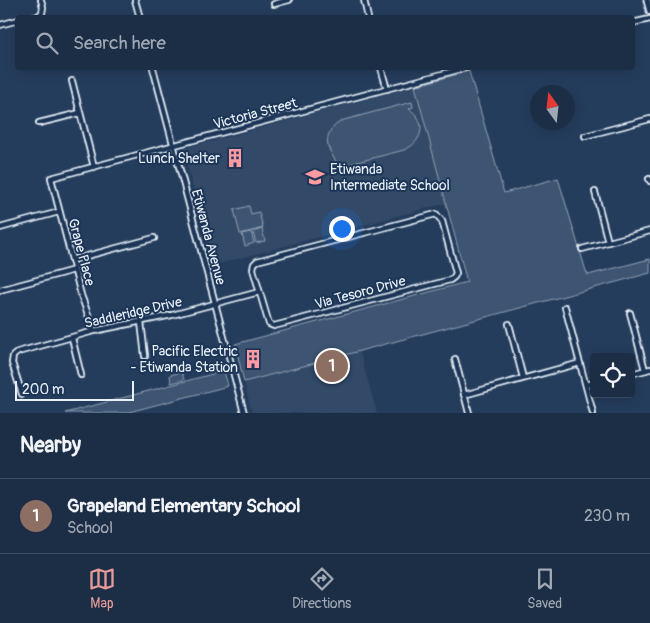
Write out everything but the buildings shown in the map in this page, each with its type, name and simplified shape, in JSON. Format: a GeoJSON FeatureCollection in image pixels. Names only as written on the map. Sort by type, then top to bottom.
{"type":"FeatureCollection","features":[{"type":"Feature","properties":{"kind":"main road"},"geometry":{"type":"LineString","coordinates":[[647,0],[650,11]]}},
{"type":"Feature","properties":{"kind":"street"},"geometry":{"type":"LineString","coordinates":[[39,15],[42,14],[43,7],[40,0]]}},
{"type":"Feature","properties":{"kind":"street"},"geometry":{"type":"LineString","coordinates":[[135,0],[139,15]]}},
{"type":"Feature","properties":{"kind":"street"},"geometry":{"type":"LineString","coordinates":[[274,4],[288,0]]}},
{"type":"Feature","properties":{"kind":"street"},"geometry":{"type":"LineString","coordinates":[[364,0],[367,15]]}},
{"type":"Feature","properties":{"kind":"street"},"geometry":{"type":"LineString","coordinates":[[635,22],[650,19]]}},
{"type":"Feature","properties":{"kind":"street"},"geometry":{"type":"LineString","coordinates":[[0,25],[15,21]]}},
{"type":"Feature","properties":{"kind":"street","name":"Etiwanda Avenue"},"geometry":{"type":"LineString","coordinates":[[154,70],[244,413]]}},
{"type":"Feature","properties":{"kind":"street"},"geometry":{"type":"LineString","coordinates":[[381,70],[386,89]]}},
{"type":"Feature","properties":{"kind":"street","name":"Victoria Street"},"geometry":{"type":"LineString","coordinates":[[51,178],[457,70]]}},
{"type":"Feature","properties":{"kind":"street"},"geometry":{"type":"LineString","coordinates":[[72,81],[94,167]]}},
{"type":"Feature","properties":{"kind":"street"},"geometry":{"type":"LineString","coordinates":[[39,123],[80,112]]}},
{"type":"Feature","properties":{"kind":"street"},"geometry":{"type":"LineString","coordinates":[[585,136],[650,119]]}},
{"type":"Feature","properties":{"kind":"street","name":"Grape Place"},"geometry":{"type":"LineString","coordinates":[[51,178],[74,270],[94,331]]}},
{"type":"Feature","properties":{"kind":"street"},"geometry":{"type":"LineString","coordinates":[[594,192],[608,242]]}},
{"type":"Feature","properties":{"kind":"street"},"geometry":{"type":"LineString","coordinates":[[0,228],[59,212]]}},
{"type":"Feature","properties":{"kind":"street","name":"Via Tesoro Drive"},"geometry":{"type":"LineString","coordinates":[[436,214],[442,221],[456,273],[454,277],[441,282],[271,326],[267,322],[259,292],[253,269],[257,261],[436,214]]}},
{"type":"Feature","properties":{"kind":"street"},"geometry":{"type":"LineString","coordinates":[[582,249],[650,231]]}},
{"type":"Feature","properties":{"kind":"street"},"geometry":{"type":"LineString","coordinates":[[72,260],[154,238]]}},
{"type":"Feature","properties":{"kind":"street"},"geometry":{"type":"LineString","coordinates":[[0,290],[74,270]]}},
{"type":"Feature","properties":{"kind":"street","name":"Saddleridge Drive"},"geometry":{"type":"LineString","coordinates":[[22,394],[12,362],[13,356],[18,352],[94,331],[141,322],[259,292]]}},
{"type":"Feature","properties":{"kind":"street"},"geometry":{"type":"LineString","coordinates":[[565,307],[593,413]]}},
{"type":"Feature","properties":{"kind":"street"},"geometry":{"type":"LineString","coordinates":[[630,313],[648,369],[635,373]]}},
{"type":"Feature","properties":{"kind":"street"},"geometry":{"type":"LineString","coordinates":[[141,322],[145,356]]}},
{"type":"Feature","properties":{"kind":"street"},"geometry":{"type":"LineString","coordinates":[[509,324],[523,378]]}},
{"type":"Feature","properties":{"kind":"street"},"geometry":{"type":"LineString","coordinates":[[72,338],[81,375]]}},
{"type":"Feature","properties":{"kind":"street"},"geometry":{"type":"LineString","coordinates":[[455,359],[469,413]]}},
{"type":"Feature","properties":{"kind":"street"},"geometry":{"type":"LineString","coordinates":[[464,395],[580,363]]}},
{"type":"Feature","properties":{"kind":"street"},"geometry":{"type":"LineString","coordinates":[[586,385],[590,384]]}},
{"type":"Feature","properties":{"kind":"shaded area"},"geometry":{"type":"Polygon","coordinates":[[[469,71],[504,193],[558,178],[588,275],[650,259],[650,273],[244,382],[235,344],[467,282],[415,86],[469,71]]]}},
{"type":"Feature","properties":{"kind":"shaded area","name":"Etiwanda Intermediate School"},"geometry":{"type":"Polygon","coordinates":[[[415,86],[446,203],[214,265],[183,150],[415,86]]]}},
{"type":"Feature","properties":{"kind":"shaded area"},"geometry":{"type":"Polygon","coordinates":[[[412,102],[413,107],[409,109],[419,119],[421,125],[421,131],[416,142],[404,150],[338,167],[328,144],[328,135],[336,125],[344,120],[412,102]]]}},
{"type":"Feature","properties":{"kind":"shaded area"},"geometry":{"type":"Polygon","coordinates":[[[249,206],[251,214],[259,212],[263,228],[240,234],[234,210],[249,206]]]}},
{"type":"Feature","properties":{"kind":"shaded area"},"geometry":{"type":"Polygon","coordinates":[[[262,229],[265,241],[256,243],[253,232],[262,229]]]}},
{"type":"Feature","properties":{"kind":"shaded area"},"geometry":{"type":"Polygon","coordinates":[[[251,232],[254,243],[245,246],[242,234],[251,232]]]}},
{"type":"Feature","properties":{"kind":"shaded area"},"geometry":{"type":"Polygon","coordinates":[[[359,350],[377,413],[252,413],[244,382],[359,350]]]}},
{"type":"Feature","properties":{"kind":"shaded area"},"geometry":{"type":"Polygon","coordinates":[[[224,371],[228,386],[125,413],[65,413],[224,371]]]}},
{"type":"Feature","properties":{"kind":"shaded area"},"geometry":{"type":"Polygon","coordinates":[[[182,372],[184,380],[171,383],[170,375],[182,372]]]}},
{"type":"Feature","properties":{"kind":"place","name":"Lunch Shelter"},"geometry":{"type":"Point","coordinates":[235,158]}},
{"type":"Feature","properties":{"kind":"place","name":"Etiwanda Intermediate School"},"geometry":{"type":"Point","coordinates":[315,177]}},
{"type":"Feature","properties":{"kind":"place","name":"Pacific Electric - Etiwanda Station"},"geometry":{"type":"Point","coordinates":[253,359]}},
{"type":"Feature","properties":{"kind":"place","name":"Grapeland Elementary School"},"geometry":{"type":"Point","coordinates":[332,366]}}]}
